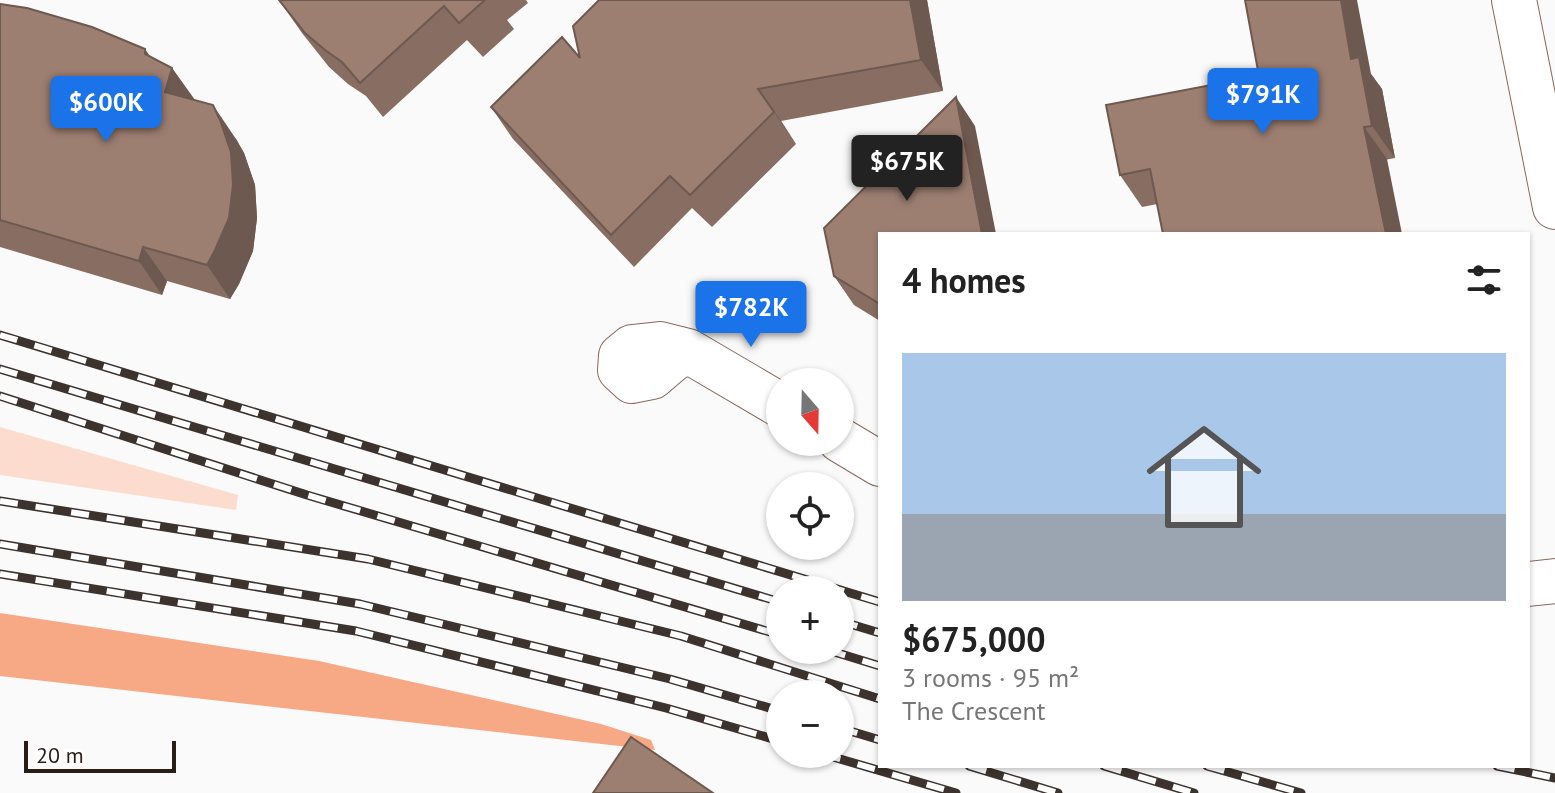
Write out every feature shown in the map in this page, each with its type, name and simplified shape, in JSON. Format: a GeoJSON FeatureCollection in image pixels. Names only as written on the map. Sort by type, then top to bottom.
{"type":"FeatureCollection","features":[{"type":"Feature","properties":{"kind":"street"},"geometry":{"type":"LineString","coordinates":[[1514,0],[1555,207]]}},
{"type":"Feature","properties":{"kind":"street"},"geometry":{"type":"LineString","coordinates":[[688,351],[766,397]]}},
{"type":"Feature","properties":{"kind":"street"},"geometry":{"type":"LineString","coordinates":[[854,448],[878,463]]}},
{"type":"Feature","properties":{"kind":"street"},"geometry":{"type":"LineString","coordinates":[[1530,584],[1555,581]]}},
{"type":"Feature","properties":{"kind":"shaded area"},"geometry":{"type":"Polygon","coordinates":[[[0,427],[238,495],[236,510],[0,475],[0,427]]]}},
{"type":"Feature","properties":{"kind":"shaded area"},"geometry":{"type":"Polygon","coordinates":[[[0,613],[319,661],[601,724],[651,740],[655,750],[0,676],[0,613]]]}},
{"type":"Feature","properties":{"kind":"building"},"geometry":{"type":"Polygon","coordinates":[[[279,0],[485,0],[459,23],[444,6],[360,83],[342,62],[305,33],[279,0]]]}},
{"type":"Feature","properties":{"kind":"building"},"geometry":{"type":"Polygon","coordinates":[[[599,0],[910,0],[921,60],[758,89],[774,112],[690,195],[670,176],[611,235],[491,107],[562,37],[580,58],[573,26],[599,0]]]}},
{"type":"Feature","properties":{"kind":"building"},"geometry":{"type":"Polygon","coordinates":[[[1245,0],[1341,0],[1351,59],[1359,57],[1372,126],[1364,127],[1386,232],[1163,232],[1150,169],[1120,175],[1106,105],[1259,76],[1245,0]]]}},
{"type":"Feature","properties":{"kind":"building"},"geometry":{"type":"Polygon","coordinates":[[[0,4],[27,8],[92,27],[145,49],[145,54],[172,68],[165,92],[213,105],[231,152],[233,185],[229,218],[207,265],[143,247],[139,261],[0,220],[0,4]]]}},
{"type":"Feature","properties":{"kind":"building"},"geometry":{"type":"Polygon","coordinates":[[[956,97],[982,232],[878,232],[878,303],[834,276],[824,228],[956,97]]]}},
{"type":"Feature","properties":{"kind":"building"},"geometry":{"type":"Polygon","coordinates":[[[631,737],[713,793],[593,793],[631,737]]]}},
{"type":"Feature","properties":{"kind":"railway"},"geometry":{"type":"LineString","coordinates":[[0,335],[878,601]]}},
{"type":"Feature","properties":{"kind":"railway"},"geometry":{"type":"LineString","coordinates":[[0,369],[766,598]]}},
{"type":"Feature","properties":{"kind":"railway"},"geometry":{"type":"LineString","coordinates":[[0,396],[307,495],[766,631]]}},
{"type":"Feature","properties":{"kind":"railway"},"geometry":{"type":"LineString","coordinates":[[0,501],[368,559],[681,636],[878,698]]}},
{"type":"Feature","properties":{"kind":"railway"},"geometry":{"type":"LineString","coordinates":[[0,544],[360,604],[670,679],[766,707]]}},
{"type":"Feature","properties":{"kind":"railway"},"geometry":{"type":"LineString","coordinates":[[0,574],[356,631],[666,708],[766,737]]}},
{"type":"Feature","properties":{"kind":"railway"},"geometry":{"type":"LineString","coordinates":[[854,625],[878,632]]}},
{"type":"Feature","properties":{"kind":"railway"},"geometry":{"type":"LineString","coordinates":[[854,658],[878,665]]}},
{"type":"Feature","properties":{"kind":"railway"},"geometry":{"type":"LineString","coordinates":[[854,732],[878,739]]}},
{"type":"Feature","properties":{"kind":"railway"},"geometry":{"type":"LineString","coordinates":[[854,763],[956,793]]}},
{"type":"Feature","properties":{"kind":"railway"},"geometry":{"type":"LineString","coordinates":[[976,768],[1058,793]]}},
{"type":"Feature","properties":{"kind":"railway"},"geometry":{"type":"LineString","coordinates":[[1111,768],[1194,793]]}},
{"type":"Feature","properties":{"kind":"railway"},"geometry":{"type":"LineString","coordinates":[[1214,768],[1301,793]]}},
{"type":"Feature","properties":{"kind":"railway"},"geometry":{"type":"LineString","coordinates":[[1507,768],[1555,778]]}}]}
